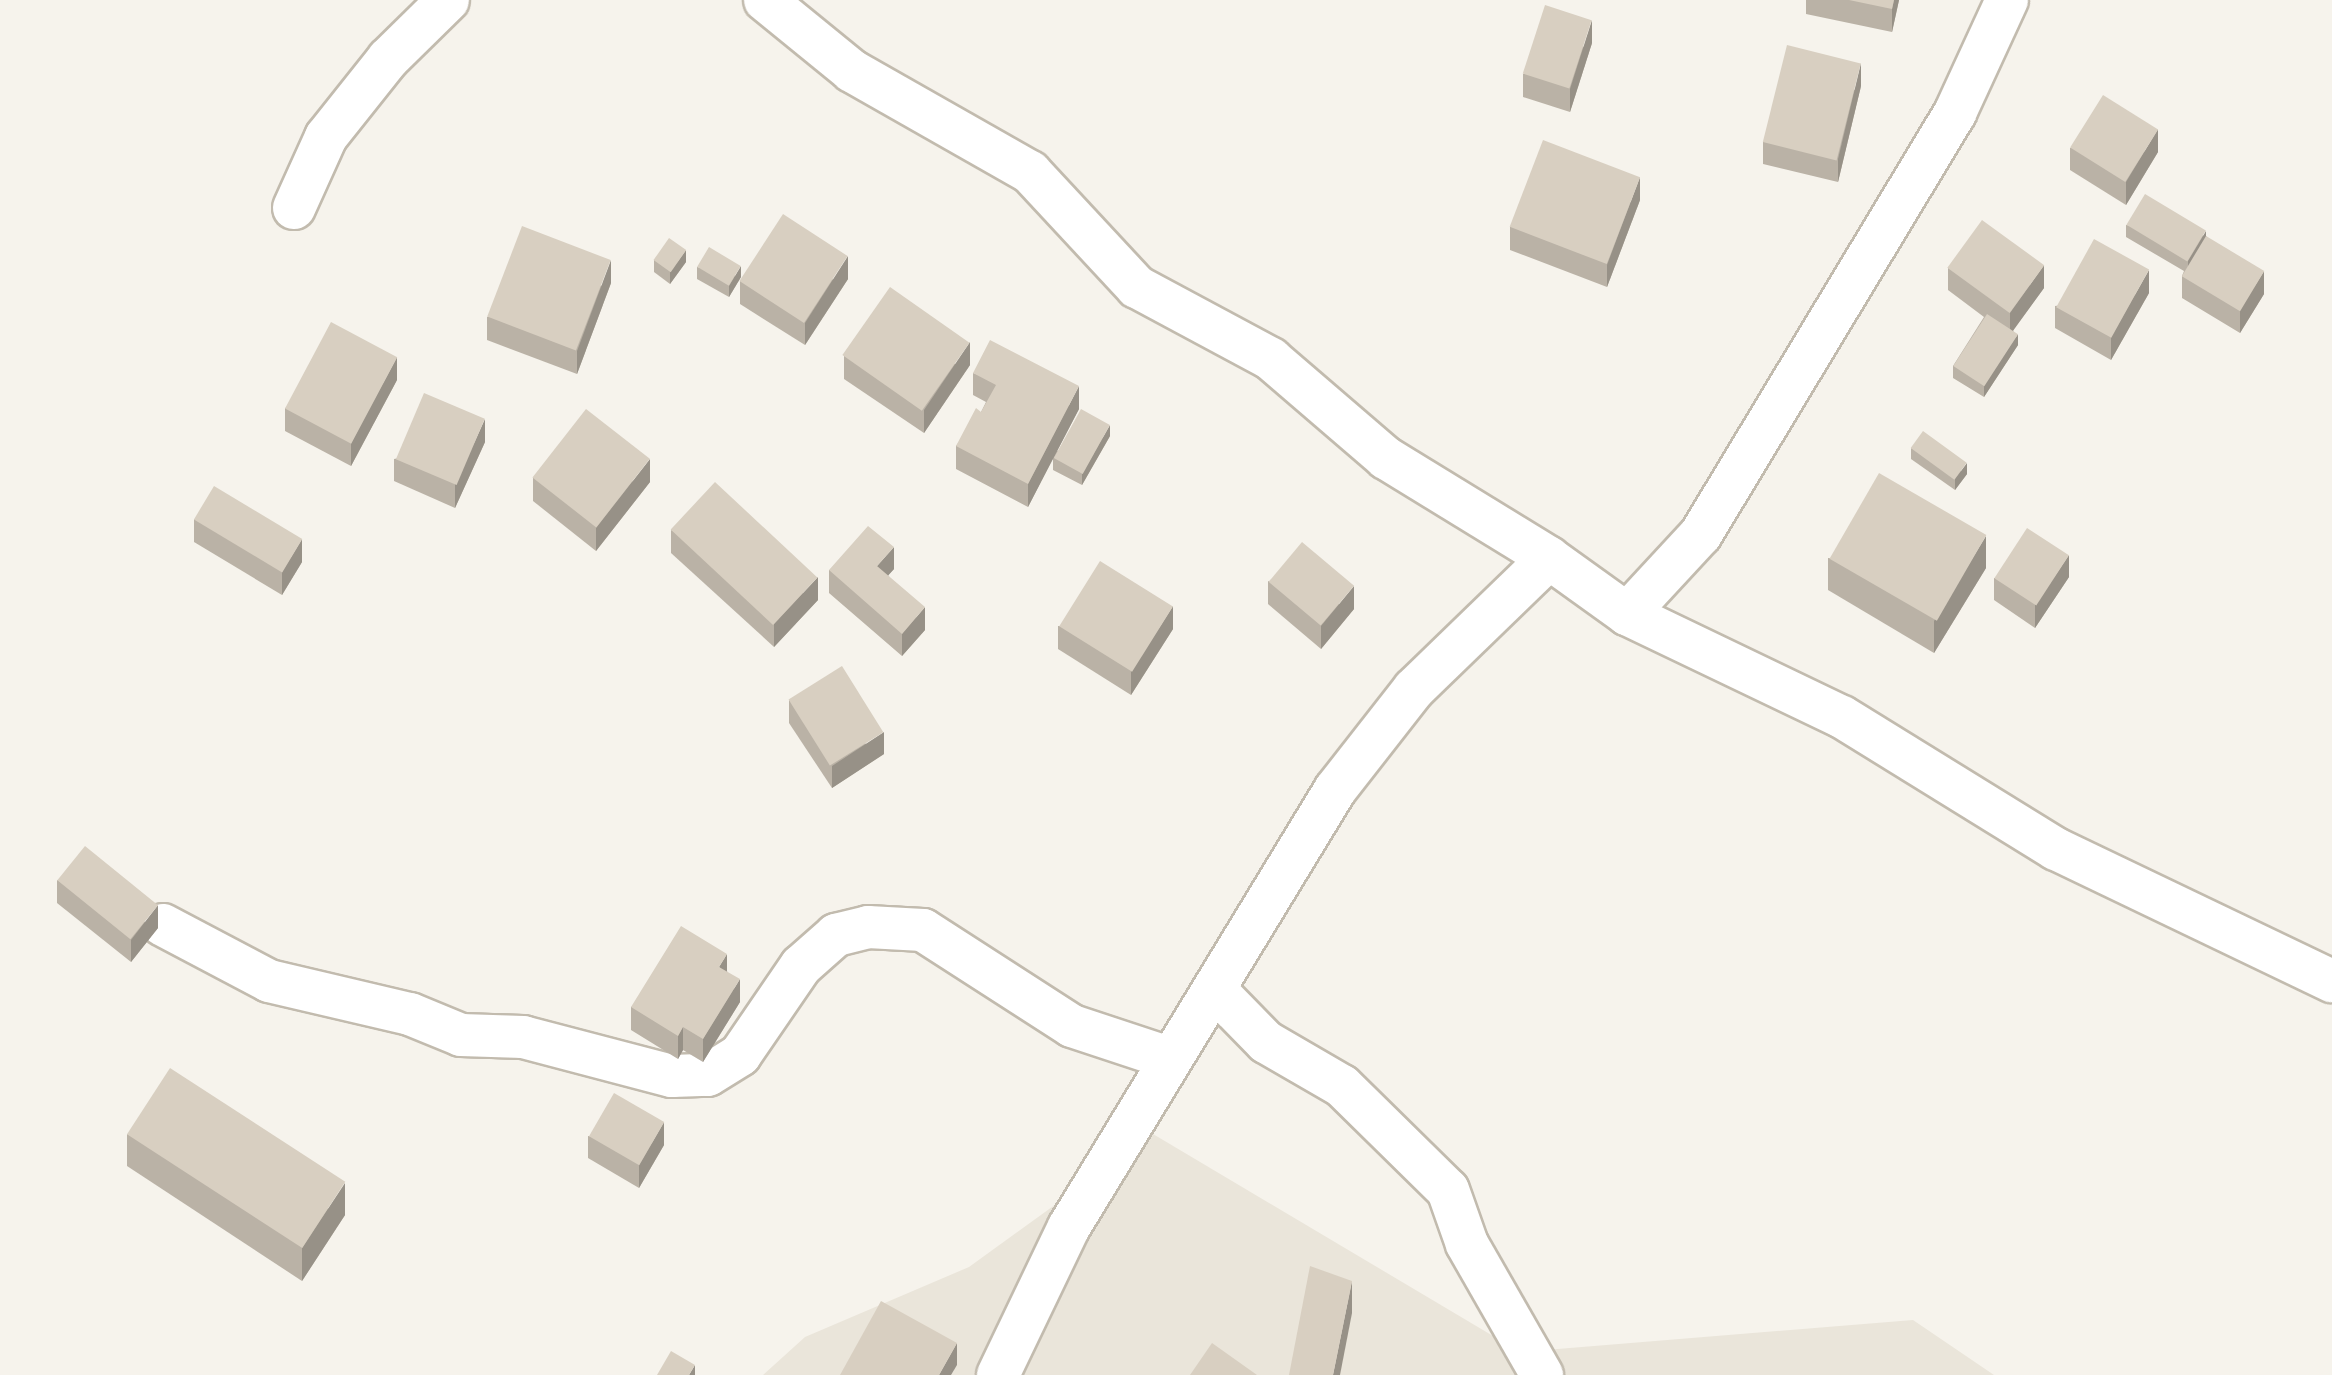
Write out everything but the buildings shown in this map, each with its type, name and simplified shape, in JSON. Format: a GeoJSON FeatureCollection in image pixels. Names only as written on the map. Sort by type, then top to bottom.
{"type":"FeatureCollection","features":[{"type":"Feature","properties":{"kind":"street"},"geometry":{"type":"LineString","coordinates":[[294,208],[326,137],[388,59],[448,0]]}},
{"type":"Feature","properties":{"kind":"street"},"geometry":{"type":"LineString","coordinates":[[765,0],[852,71],[1030,172],[1137,287],[1271,359],[1386,458],[1549,558],[1627,614],[1842,717],[2056,849],[2332,981]]}},
{"type":"Feature","properties":{"kind":"street"},"geometry":{"type":"LineString","coordinates":[[1627,614],[1701,534],[1955,113],[2007,0]]}},
{"type":"Feature","properties":{"kind":"street"},"geometry":{"type":"LineString","coordinates":[[998,1375],[1069,1227],[1169,1058],[1215,990],[1335,790],[1414,689],[1549,558]]}},
{"type":"Feature","properties":{"kind":"street"},"geometry":{"type":"LineString","coordinates":[[163,925],[269,981],[410,1014],[461,1035],[523,1037],[672,1076],[708,1075],[740,1055],[801,966],[836,935],[868,927],[923,930],[1072,1026],[1169,1058]]}},
{"type":"Feature","properties":{"kind":"street"},"geometry":{"type":"LineString","coordinates":[[1215,990],[1266,1042],[1342,1086],[1448,1190],[1467,1244],[1542,1375]]}},
{"type":"Feature","properties":{"kind":"shaded area"},"geometry":{"type":"Polygon","coordinates":[[[1153,1134],[1520,1352],[1913,1320],[1994,1375],[763,1375],[805,1337],[969,1267],[1153,1134]]]}}]}
